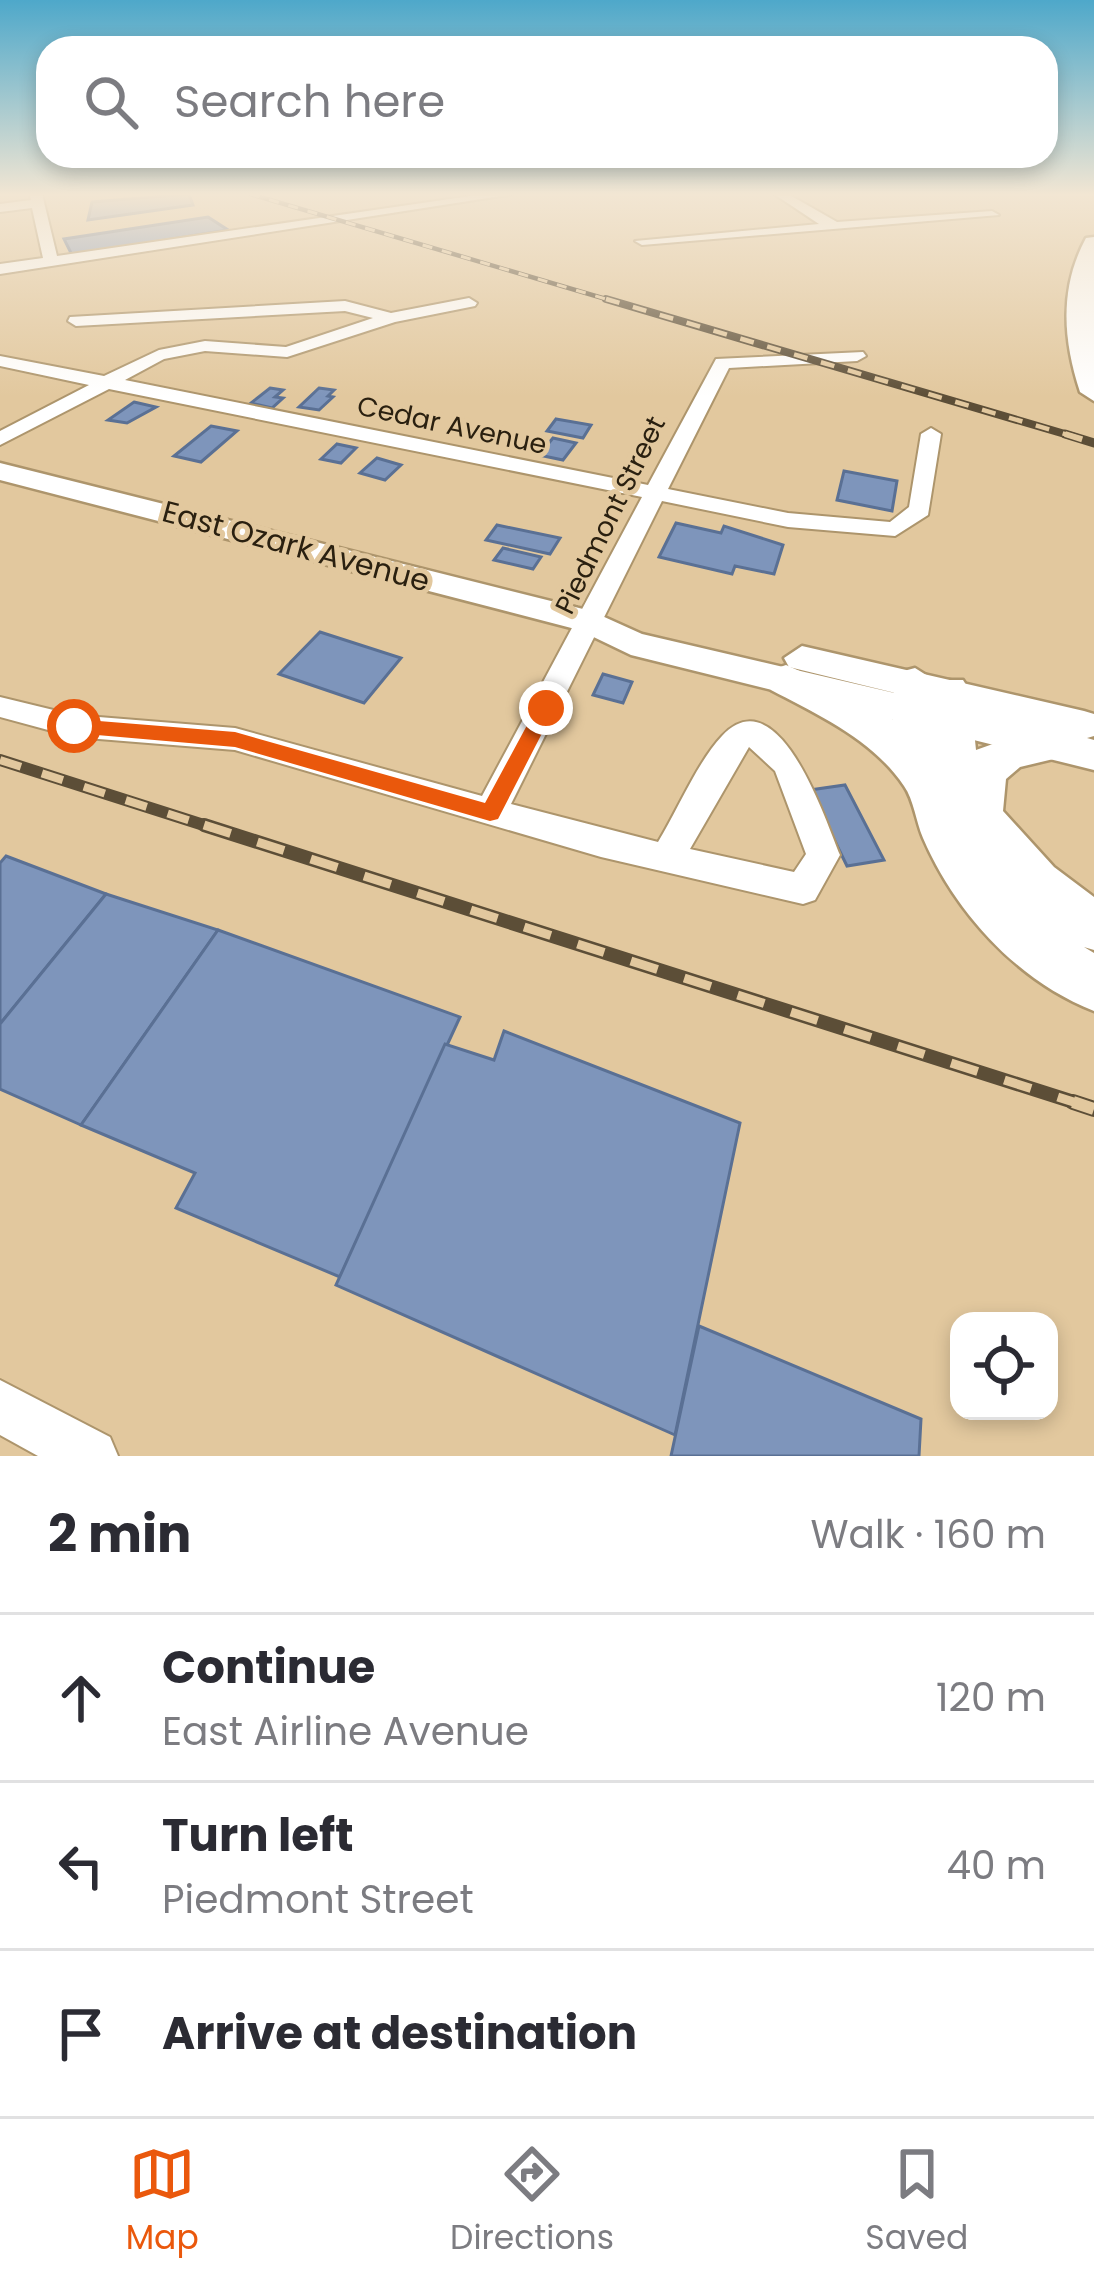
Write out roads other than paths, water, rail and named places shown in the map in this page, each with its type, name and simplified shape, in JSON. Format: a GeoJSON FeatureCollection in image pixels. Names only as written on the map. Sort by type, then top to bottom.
{"type":"FeatureCollection","features":[{"type":"Feature","properties":{"kind":"highway"},"geometry":{"type":"LineString","coordinates":[[1087,262],[1075,325],[1094,392]]}},
{"type":"Feature","properties":{"kind":"highway"},"geometry":{"type":"LineString","coordinates":[[787,680],[860,716],[927,779]]}},
{"type":"Feature","properties":{"kind":"highway"},"geometry":{"type":"LineString","coordinates":[[930,701],[927,779],[957,863],[979,893],[1049,957],[1094,984]]}},
{"type":"Feature","properties":{"kind":"highway"},"geometry":{"type":"LineString","coordinates":[[930,701],[978,815],[1035,885],[1094,926]]}},
{"type":"Feature","properties":{"kind":"highway"},"geometry":{"type":"LineString","coordinates":[[978,815],[977,782],[993,759],[1072,749]]}},
{"type":"Feature","properties":{"kind":"main road","name":"East Ozark Avenue"},"geometry":{"type":"LineString","coordinates":[[0,471],[591,622],[643,622],[930,701],[1072,749]]}},
{"type":"Feature","properties":{"kind":"main road","name":"East Ozark Avenue"},"geometry":{"type":"LineString","coordinates":[[591,622],[631,644],[787,680],[1094,727]]}},
{"type":"Feature","properties":{"kind":"street"},"geometry":{"type":"LineString","coordinates":[[0,269],[51,262]]}},
{"type":"Feature","properties":{"kind":"street"},"geometry":{"type":"LineString","coordinates":[[0,439],[99,383],[180,350],[226,346],[287,352],[391,318],[469,304]]}},
{"type":"Feature","properties":{"kind":"street"},"geometry":{"type":"LineString","coordinates":[[76,321],[332,306],[367,308],[391,318]]}},
{"type":"Feature","properties":{"kind":"street","name":"Piedmont Street"},"geometry":{"type":"LineString","coordinates":[[490,813],[722,363],[856,356]]}},
{"type":"Feature","properties":{"kind":"street","name":"Cedar Avenue"},"geometry":{"type":"LineString","coordinates":[[0,361],[788,520],[895,529],[920,510],[931,434]]}},
{"type":"Feature","properties":{"kind":"street"},"geometry":{"type":"LineString","coordinates":[[0,707],[74,726],[235,739],[490,813],[668,859],[803,890],[823,855],[788,765],[753,733],[734,741],[668,859]]}},
{"type":"Feature","properties":{"kind":"street"},"geometry":{"type":"LineString","coordinates":[[0,1406],[91,1456]]}},
{"type":"Feature","properties":{"kind":"railway"},"geometry":{"type":"LineString","coordinates":[[480,262],[616,302]]}},
{"type":"Feature","properties":{"kind":"railway"},"geometry":{"type":"LineString","coordinates":[[606,299],[1069,435]]}},
{"type":"Feature","properties":{"kind":"railway"},"geometry":{"type":"LineString","coordinates":[[1069,435],[1075,437]]}},
{"type":"Feature","properties":{"kind":"railway"},"geometry":{"type":"LineString","coordinates":[[1069,435],[1094,443]]}},
{"type":"Feature","properties":{"kind":"railway"},"geometry":{"type":"LineString","coordinates":[[0,760],[213,828]]}},
{"type":"Feature","properties":{"kind":"railway"},"geometry":{"type":"LineString","coordinates":[[204,825],[1083,1105]]}},
{"type":"Feature","properties":{"kind":"railway"},"geometry":{"type":"LineString","coordinates":[[1073,1102],[1094,1109]]}}]}
